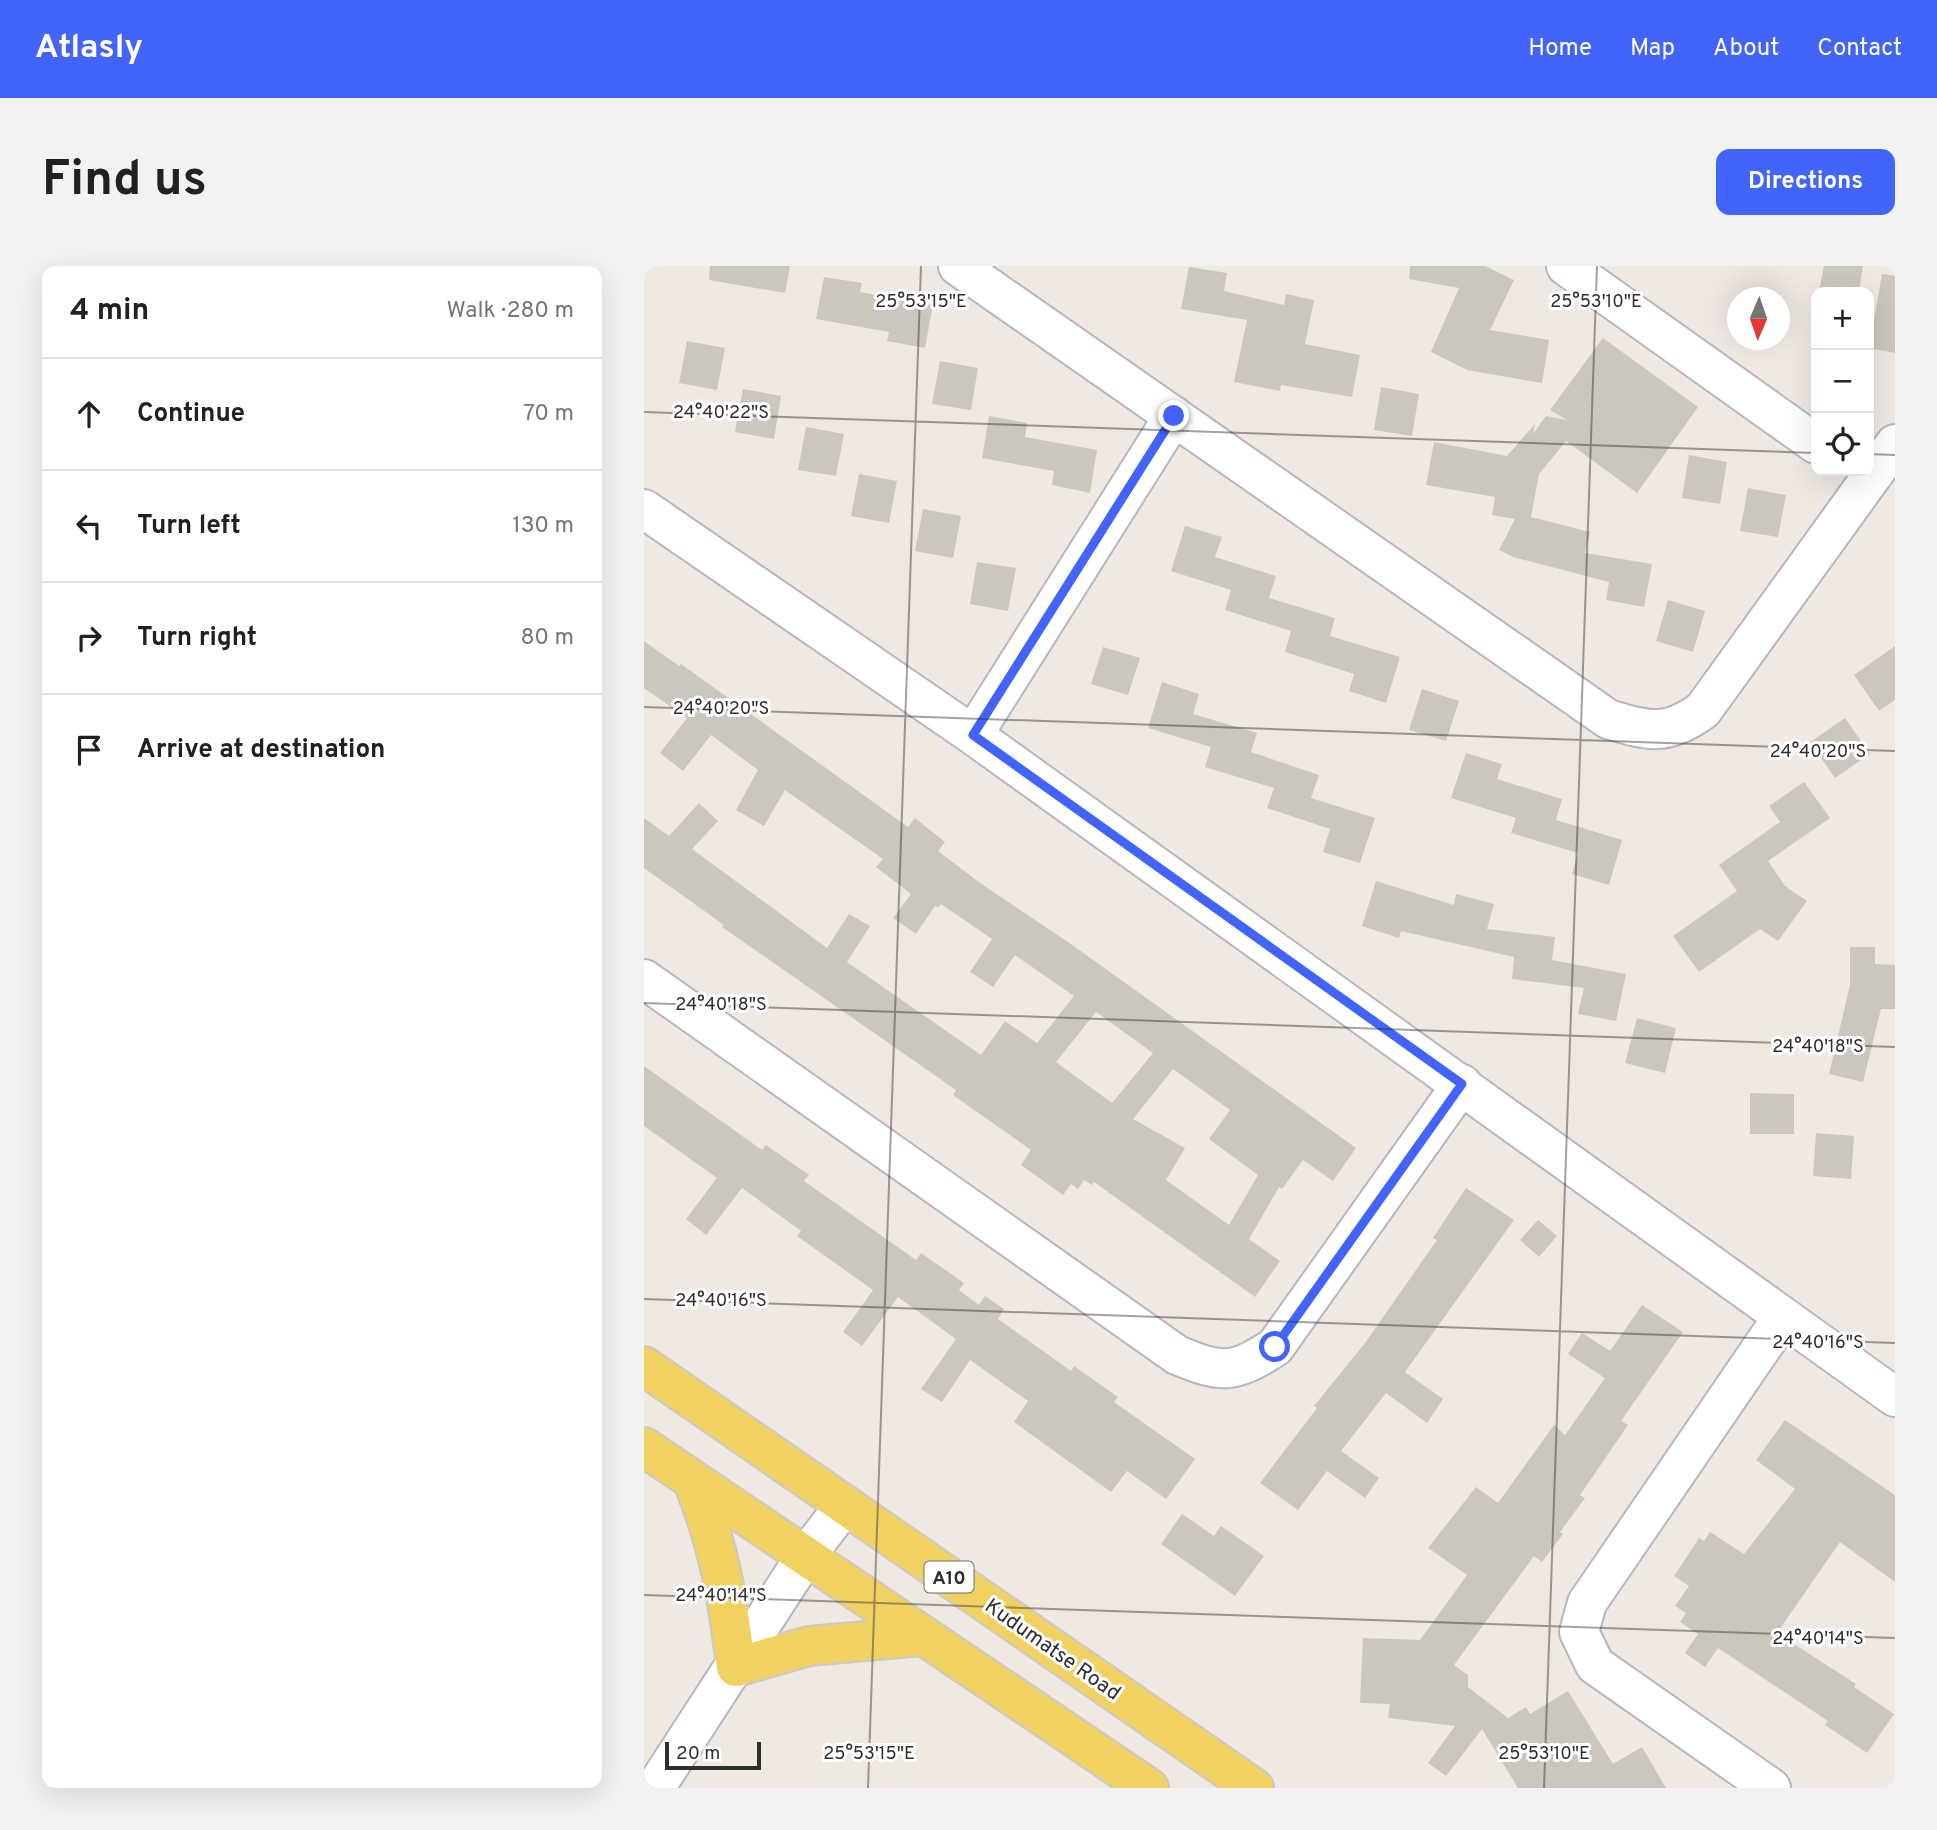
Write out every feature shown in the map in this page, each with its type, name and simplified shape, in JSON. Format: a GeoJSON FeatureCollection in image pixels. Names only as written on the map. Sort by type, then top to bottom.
{"type":"FeatureCollection","features":[{"type":"Feature","properties":{"kind":"main road","name":"Kudumatse Road"},"geometry":{"type":"LineString","coordinates":[[644,1366],[1254,1788]]}},
{"type":"Feature","properties":{"kind":"main road"},"geometry":{"type":"LineString","coordinates":[[644,1447],[1149,1788]]}},
{"type":"Feature","properties":{"kind":"main road"},"geometry":{"type":"LineString","coordinates":[[693,1482],[713,1530],[730,1616],[736,1667],[809,1646],[922,1636]]}},
{"type":"Feature","properties":{"kind":"street"},"geometry":{"type":"LineString","coordinates":[[958,266],[1608,719],[1650,732],[1681,726],[1703,710],[1861,476]]}},
{"type":"Feature","properties":{"kind":"street"},"geometry":{"type":"LineString","coordinates":[[1566,266],[1811,440]]}},
{"type":"Feature","properties":{"kind":"street"},"geometry":{"type":"LineString","coordinates":[[973,735],[1174,416]]}},
{"type":"Feature","properties":{"kind":"street"},"geometry":{"type":"LineString","coordinates":[[1874,464],[1895,444]]}},
{"type":"Feature","properties":{"kind":"street"},"geometry":{"type":"LineString","coordinates":[[644,509],[973,735],[1895,1397]]}},
{"type":"Feature","properties":{"kind":"street"},"geometry":{"type":"LineString","coordinates":[[644,979],[1177,1355],[1211,1369],[1244,1367],[1275,1347],[1462,1084]]}},
{"type":"Feature","properties":{"kind":"street"},"geometry":{"type":"LineString","coordinates":[[1771,1788],[1595,1665],[1579,1632],[1587,1603],[1782,1318]]}},
{"type":"Feature","properties":{"kind":"street"},"geometry":{"type":"LineString","coordinates":[[654,1788],[736,1667],[805,1557],[845,1505]]}},
{"type":"Feature","properties":{"kind":"building"},"geometry":{"type":"Polygon","coordinates":[[[710,266],[790,266],[785,293],[709,280],[710,266]]]}},
{"type":"Feature","properties":{"kind":"building"},"geometry":{"type":"Polygon","coordinates":[[[1410,266],[1485,266],[1514,280],[1490,330],[1549,340],[1542,383],[1467,370],[1431,352],[1459,288],[1409,279],[1410,266]]]}},
{"type":"Feature","properties":{"kind":"building"},"geometry":{"type":"Polygon","coordinates":[[[1824,266],[1863,266],[1860,287],[1820,287],[1824,266]]]}},
{"type":"Feature","properties":{"kind":"building"},"geometry":{"type":"Polygon","coordinates":[[[1189,267],[1227,273],[1224,291],[1284,305],[1286,294],[1314,300],[1305,344],[1360,355],[1352,397],[1281,385],[1280,391],[1234,382],[1247,320],[1181,309],[1189,267]]]}},
{"type":"Feature","properties":{"kind":"building"},"geometry":{"type":"Polygon","coordinates":[[[1882,274],[1895,276],[1895,353],[1874,349],[1874,320],[1882,274]]]}},
{"type":"Feature","properties":{"kind":"building"},"geometry":{"type":"Polygon","coordinates":[[[824,277],[862,283],[860,292],[933,305],[925,348],[887,341],[889,332],[816,319],[824,277]]]}},
{"type":"Feature","properties":{"kind":"building"},"geometry":{"type":"Polygon","coordinates":[[[1603,338],[1698,407],[1637,493],[1566,441],[1539,474],[1531,517],[1590,532],[1585,553],[1652,564],[1644,607],[1606,600],[1609,582],[1513,557],[1499,550],[1515,519],[1492,515],[1495,497],[1426,485],[1434,442],[1507,456],[1535,424],[1533,434],[1546,416],[1567,420],[1550,410],[1603,338]]]}},
{"type":"Feature","properties":{"kind":"building"},"geometry":{"type":"Polygon","coordinates":[[[687,341],[725,348],[717,390],[679,383],[687,341]]]}},
{"type":"Feature","properties":{"kind":"building"},"geometry":{"type":"Polygon","coordinates":[[[940,361],[978,368],[971,410],[932,404],[940,361]]]}},
{"type":"Feature","properties":{"kind":"building"},"geometry":{"type":"Polygon","coordinates":[[[1381,387],[1419,394],[1412,436],[1374,430],[1381,387]]]}},
{"type":"Feature","properties":{"kind":"building"},"geometry":{"type":"Polygon","coordinates":[[[743,389],[781,396],[774,439],[735,432],[743,389]]]}},
{"type":"Feature","properties":{"kind":"building"},"geometry":{"type":"Polygon","coordinates":[[[989,416],[1027,423],[1025,437],[1097,450],[1090,493],[1052,485],[1054,471],[982,458],[989,416]]]}},
{"type":"Feature","properties":{"kind":"building"},"geometry":{"type":"Polygon","coordinates":[[[806,427],[844,434],[836,476],[798,470],[806,427]]]}},
{"type":"Feature","properties":{"kind":"building"},"geometry":{"type":"Polygon","coordinates":[[[1689,455],[1727,462],[1720,504],[1682,498],[1689,455]]]}},
{"type":"Feature","properties":{"kind":"building"},"geometry":{"type":"Polygon","coordinates":[[[859,474],[897,481],[889,523],[851,516],[859,474]]]}},
{"type":"Feature","properties":{"kind":"building"},"geometry":{"type":"Polygon","coordinates":[[[1748,488],[1786,495],[1778,537],[1740,531],[1748,488]]]}},
{"type":"Feature","properties":{"kind":"building"},"geometry":{"type":"Polygon","coordinates":[[[923,509],[961,516],[953,558],[915,551],[923,509]]]}},
{"type":"Feature","properties":{"kind":"building"},"geometry":{"type":"Polygon","coordinates":[[[1185,526],[1222,537],[1215,557],[1276,576],[1269,598],[1335,618],[1330,636],[1400,657],[1386,703],[1349,691],[1354,674],[1285,652],[1291,631],[1225,610],[1231,590],[1171,571],[1185,526]]]}},
{"type":"Feature","properties":{"kind":"building"},"geometry":{"type":"Polygon","coordinates":[[[977,562],[1016,568],[1008,611],[970,604],[977,562]]]}},
{"type":"Feature","properties":{"kind":"building"},"geometry":{"type":"Polygon","coordinates":[[[1668,600],[1705,611],[1693,652],[1656,641],[1668,600]]]}},
{"type":"Feature","properties":{"kind":"building"},"geometry":{"type":"Polygon","coordinates":[[[644,641],[679,666],[681,664],[908,827],[915,818],[945,842],[938,851],[980,883],[1068,942],[1356,1148],[1333,1181],[1303,1160],[1282,1189],[1279,1187],[1249,1239],[1280,1261],[1255,1297],[1094,1182],[1092,1185],[1084,1180],[1078,1189],[1071,1184],[1063,1195],[1021,1165],[1031,1150],[953,1095],[956,1090],[722,927],[724,925],[644,868],[644,818],[669,836],[699,803],[718,821],[692,849],[827,948],[849,914],[870,926],[847,962],[981,1055],[1005,1021],[1037,1043],[1074,996],[1015,955],[993,987],[970,972],[992,939],[941,904],[938,908],[935,906],[916,934],[893,918],[911,894],[876,867],[883,859],[785,790],[764,826],[736,810],[758,770],[711,735],[683,771],[660,753],[687,718],[644,688],[644,641]],[[1096,1012],[1056,1062],[1112,1103],[1153,1053],[1096,1012]],[[1173,1069],[1133,1119],[1185,1148],[1166,1180],[1229,1225],[1258,1175],[1209,1139],[1230,1110],[1173,1069]]]}},
{"type":"Feature","properties":{"kind":"building"},"geometry":{"type":"Polygon","coordinates":[[[1895,646],[1895,700],[1879,711],[1854,675],[1895,646]]]}},
{"type":"Feature","properties":{"kind":"building"},"geometry":{"type":"Polygon","coordinates":[[[1103,647],[1140,658],[1128,695],[1091,684],[1103,647]]]}},
{"type":"Feature","properties":{"kind":"building"},"geometry":{"type":"Polygon","coordinates":[[[1162,682],[1199,694],[1193,714],[1257,733],[1251,752],[1319,775],[1311,798],[1375,818],[1360,863],[1323,852],[1330,829],[1267,808],[1274,788],[1205,767],[1211,747],[1148,728],[1162,682]]]}},
{"type":"Feature","properties":{"kind":"building"},"geometry":{"type":"Polygon","coordinates":[[[1422,689],[1459,701],[1446,741],[1409,730],[1422,689]]]}},
{"type":"Feature","properties":{"kind":"building"},"geometry":{"type":"Polygon","coordinates":[[[1845,718],[1870,754],[1835,778],[1810,742],[1845,718]]]}},
{"type":"Feature","properties":{"kind":"building"},"geometry":{"type":"Polygon","coordinates":[[[1466,753],[1502,764],[1497,779],[1562,799],[1556,820],[1622,840],[1609,885],[1572,874],[1578,853],[1511,833],[1516,818],[1451,798],[1466,753]]]}},
{"type":"Feature","properties":{"kind":"building"},"geometry":{"type":"Polygon","coordinates":[[[1804,782],[1830,818],[1768,861],[1785,886],[1807,901],[1778,941],[1760,929],[1699,972],[1673,936],[1737,891],[1719,865],[1780,822],[1769,806],[1804,782]]]}},
{"type":"Feature","properties":{"kind":"building"},"geometry":{"type":"Polygon","coordinates":[[[1376,881],[1454,905],[1456,894],[1494,904],[1487,929],[1555,937],[1552,960],[1626,974],[1616,1021],[1578,1014],[1584,988],[1512,979],[1514,957],[1401,931],[1399,938],[1362,926],[1376,881]]]}},
{"type":"Feature","properties":{"kind":"building"},"geometry":{"type":"Polygon","coordinates":[[[1850,947],[1875,947],[1875,964],[1895,965],[1895,1009],[1881,1009],[1863,1082],[1829,1074],[1850,985],[1850,947]]]}},
{"type":"Feature","properties":{"kind":"building"},"geometry":{"type":"Polygon","coordinates":[[[1637,1018],[1676,1028],[1665,1073],[1625,1063],[1637,1018]]]}},
{"type":"Feature","properties":{"kind":"building"},"geometry":{"type":"Polygon","coordinates":[[[644,1066],[762,1150],[766,1145],[809,1175],[804,1181],[916,1260],[921,1253],[964,1283],[959,1290],[979,1305],[985,1296],[1004,1309],[998,1319],[1071,1371],[1074,1366],[1118,1397],[1114,1402],[1195,1459],[1166,1499],[1127,1471],[1111,1492],[1014,1422],[1028,1401],[970,1360],[942,1402],[921,1389],[956,1339],[898,1297],[862,1346],[843,1332],[873,1290],[797,1236],[801,1231],[742,1188],[706,1235],[686,1219],[717,1178],[644,1126],[644,1066]]]}},
{"type":"Feature","properties":{"kind":"building"},"geometry":{"type":"Polygon","coordinates":[[[1750,1093],[1794,1094],[1794,1134],[1750,1134],[1750,1093]]]}},
{"type":"Feature","properties":{"kind":"building"},"geometry":{"type":"Polygon","coordinates":[[[1816,1133],[1854,1136],[1851,1179],[1813,1176],[1816,1133]]]}},
{"type":"Feature","properties":{"kind":"building"},"geometry":{"type":"Polygon","coordinates":[[[1466,1188],[1514,1220],[1405,1372],[1443,1399],[1427,1423],[1386,1393],[1341,1451],[1379,1478],[1365,1498],[1327,1471],[1298,1510],[1260,1483],[1317,1408],[1314,1406],[1365,1343],[1437,1240],[1433,1238],[1466,1188]]]}},
{"type":"Feature","properties":{"kind":"building"},"geometry":{"type":"Polygon","coordinates":[[[1538,1220],[1557,1236],[1539,1257],[1520,1240],[1538,1220]]]}},
{"type":"Feature","properties":{"kind":"building"},"geometry":{"type":"Polygon","coordinates":[[[1642,1305],[1683,1332],[1621,1421],[1628,1425],[1580,1495],[1585,1498],[1560,1532],[1563,1534],[1542,1562],[1534,1556],[1454,1665],[1468,1675],[1468,1687],[1508,1718],[1526,1707],[1530,1714],[1568,1691],[1613,1764],[1642,1747],[1666,1788],[1518,1788],[1482,1729],[1446,1776],[1428,1763],[1455,1726],[1388,1718],[1390,1704],[1360,1703],[1363,1638],[1420,1640],[1467,1575],[1428,1548],[1476,1487],[1498,1503],[1554,1425],[1565,1435],[1605,1378],[1568,1354],[1582,1333],[1610,1351],[1642,1305]]]}},
{"type":"Feature","properties":{"kind":"building"},"geometry":{"type":"Polygon","coordinates":[[[1785,1420],[1895,1495],[1895,1582],[1840,1542],[1777,1633],[1856,1684],[1854,1687],[1894,1714],[1867,1753],[1825,1725],[1828,1721],[1718,1648],[1705,1667],[1685,1653],[1698,1634],[1680,1622],[1686,1613],[1675,1606],[1689,1586],[1674,1576],[1699,1538],[1704,1541],[1710,1532],[1744,1554],[1795,1489],[1756,1460],[1785,1420]]]}},
{"type":"Feature","properties":{"kind":"building"},"geometry":{"type":"Polygon","coordinates":[[[1182,1514],[1214,1536],[1221,1526],[1264,1556],[1235,1596],[1161,1544],[1182,1514]]]}},
{"type":"Feature","properties":{"kind":"route"},"geometry":{"type":"LineString","coordinates":[[1174,416],[973,735],[1462,1084],[1275,1347]]}}]}
